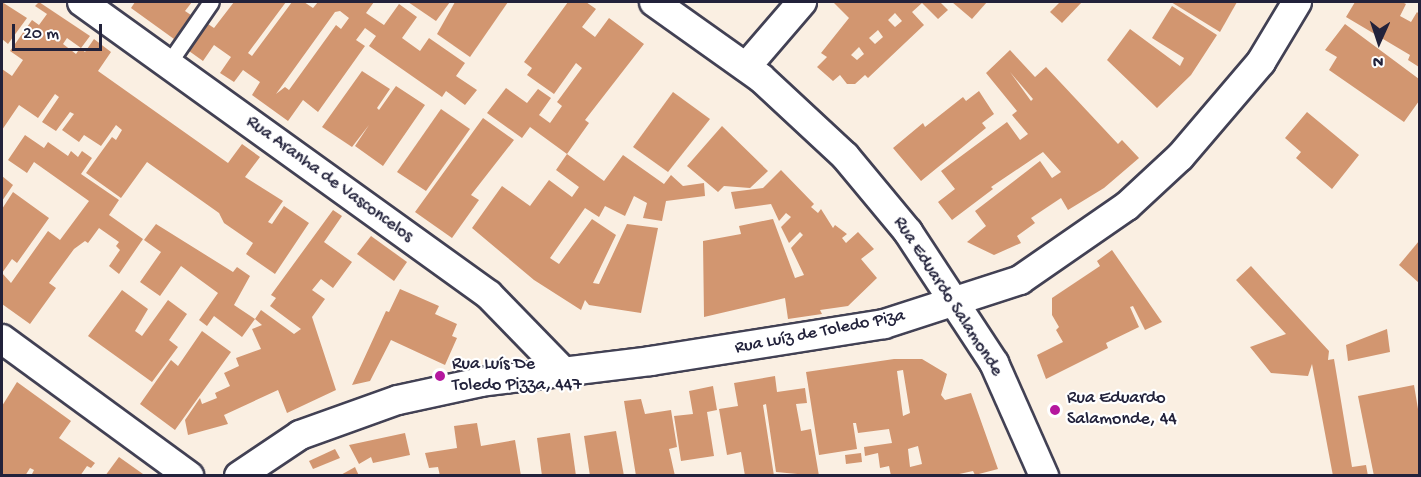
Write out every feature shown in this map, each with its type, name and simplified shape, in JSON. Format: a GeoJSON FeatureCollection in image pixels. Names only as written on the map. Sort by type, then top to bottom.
{"type":"FeatureCollection","features":[{"type":"Feature","properties":{"kind":"street","name":"Rua Aranha de Vasconcelos"},"geometry":{"type":"LineString","coordinates":[[82,2],[489,295],[564,372]]}},
{"type":"Feature","properties":{"kind":"street","name":"Rua Eduardo Salamonde"},"geometry":{"type":"LineString","coordinates":[[654,2],[746,67],[846,156],[908,232],[994,363],[1044,476]]}},
{"type":"Feature","properties":{"kind":"street"},"geometry":{"type":"LineString","coordinates":[[746,67],[802,2]]}},
{"type":"Feature","properties":{"kind":"street","name":"Rua Luíz de Toledo Piza"},"geometry":{"type":"LineString","coordinates":[[238,476],[300,435],[398,400],[481,382],[798,340],[884,324],[955,303],[1020,280],[1127,206],[1180,158],[1261,62],[1297,2]]}},
{"type":"Feature","properties":{"kind":"street"},"geometry":{"type":"LineString","coordinates":[[2,339],[189,476]]}},
{"type":"Feature","properties":{"kind":"lane"},"geometry":{"type":"LineString","coordinates":[[168,64],[211,2]]}},
{"type":"Feature","properties":{"kind":"building"},"geometry":{"type":"Polygon","coordinates":[[[2,2],[27,18],[8,44],[2,39],[2,2]]]}},
{"type":"Feature","properties":{"kind":"building"},"geometry":{"type":"Polygon","coordinates":[[[39,2],[90,36],[81,48],[67,38],[63,44],[76,54],[80,48],[85,52],[94,39],[111,52],[98,71],[228,163],[242,144],[260,157],[245,177],[283,201],[268,222],[272,224],[284,206],[309,223],[275,274],[246,254],[253,243],[224,223],[219,213],[147,162],[121,198],[86,173],[112,137],[116,140],[122,130],[116,125],[101,146],[84,135],[79,142],[62,130],[74,114],[70,112],[56,131],[42,122],[59,97],[55,94],[38,118],[19,105],[2,130],[2,69],[12,76],[23,60],[10,51],[32,20],[39,25],[47,14],[35,6],[39,2]]]}},
{"type":"Feature","properties":{"kind":"building"},"geometry":{"type":"Polygon","coordinates":[[[135,2],[192,2],[185,11],[191,15],[174,39],[131,8],[135,2]]]}},
{"type":"Feature","properties":{"kind":"building"},"geometry":{"type":"Polygon","coordinates":[[[234,2],[286,2],[248,53],[252,56],[292,2],[304,2],[313,8],[318,2],[374,2],[366,13],[384,25],[399,4],[417,17],[402,38],[420,51],[429,38],[465,63],[456,76],[477,90],[465,105],[446,91],[442,97],[369,46],[376,36],[365,28],[356,40],[365,46],[318,112],[303,100],[288,121],[252,95],[260,82],[243,70],[234,82],[220,73],[231,57],[214,45],[203,61],[189,51],[208,24],[214,28],[234,2]],[[340,11],[335,12],[276,94],[285,87],[289,90],[336,25],[341,29],[349,18],[340,11]]]}},
{"type":"Feature","properties":{"kind":"building"},"geometry":{"type":"Polygon","coordinates":[[[408,2],[450,2],[436,21],[408,2]]]}},
{"type":"Feature","properties":{"kind":"building"},"geometry":{"type":"Polygon","coordinates":[[[455,2],[508,2],[470,57],[437,34],[455,2]]]}},
{"type":"Feature","properties":{"kind":"building"},"geometry":{"type":"Polygon","coordinates":[[[568,2],[586,2],[596,9],[582,27],[595,37],[609,18],[644,44],[585,120],[589,123],[567,154],[530,127],[522,138],[487,113],[506,88],[527,103],[538,89],[551,98],[539,115],[550,123],[562,106],[557,102],[582,68],[576,63],[554,94],[527,75],[532,68],[524,62],[568,2]]]}},
{"type":"Feature","properties":{"kind":"building"},"geometry":{"type":"Polygon","coordinates":[[[833,2],[940,2],[948,10],[938,19],[922,3],[912,12],[924,25],[868,78],[865,75],[855,84],[847,84],[840,75],[833,81],[817,67],[827,57],[821,53],[849,18],[833,2]],[[895,13],[888,20],[895,27],[902,21],[895,13]],[[878,30],[869,38],[875,44],[883,37],[878,30]],[[859,47],[851,55],[857,60],[864,54],[859,47]]]}},
{"type":"Feature","properties":{"kind":"building"},"geometry":{"type":"Polygon","coordinates":[[[952,2],[987,2],[972,19],[952,2]]]}},
{"type":"Feature","properties":{"kind":"building"},"geometry":{"type":"Polygon","coordinates":[[[1060,2],[1082,2],[1062,23],[1050,12],[1060,2]]]}},
{"type":"Feature","properties":{"kind":"building"},"geometry":{"type":"Polygon","coordinates":[[[1171,2],[1237,2],[1220,32],[1171,2]]]}},
{"type":"Feature","properties":{"kind":"building"},"geometry":{"type":"Polygon","coordinates":[[[1355,2],[1402,2],[1406,4],[1400,16],[1411,22],[1417,12],[1419,14],[1419,67],[1408,60],[1410,55],[1346,17],[1355,2]]]}},
{"type":"Feature","properties":{"kind":"building"},"geometry":{"type":"Polygon","coordinates":[[[1172,6],[1217,35],[1191,75],[1157,108],[1107,60],[1130,29],[1180,66],[1184,58],[1152,38],[1172,6]]]}},
{"type":"Feature","properties":{"kind":"building"},"geometry":{"type":"Polygon","coordinates":[[[1345,24],[1419,79],[1419,101],[1404,122],[1329,70],[1337,57],[1325,50],[1345,24]]]}},
{"type":"Feature","properties":{"kind":"building"},"geometry":{"type":"Polygon","coordinates":[[[1010,50],[1035,77],[1046,67],[1118,144],[1122,140],[1139,158],[1104,188],[1068,210],[1061,198],[1031,218],[1035,223],[1017,236],[1021,243],[994,255],[967,242],[986,226],[975,211],[1040,161],[1052,178],[1061,172],[1043,152],[991,187],[993,189],[952,220],[938,202],[955,189],[941,171],[1007,122],[1020,140],[1028,134],[1012,115],[1017,111],[986,73],[1010,50]],[[1010,72],[1031,101],[1033,99],[1010,72]]]}},
{"type":"Feature","properties":{"kind":"building"},"geometry":{"type":"Polygon","coordinates":[[[362,71],[390,89],[377,108],[379,110],[396,86],[425,105],[383,166],[355,146],[369,125],[352,147],[322,127],[362,71]]]}},
{"type":"Feature","properties":{"kind":"building"},"geometry":{"type":"Polygon","coordinates":[[[979,91],[994,114],[982,123],[986,128],[921,181],[893,148],[923,123],[925,127],[963,97],[966,101],[979,91]]]}},
{"type":"Feature","properties":{"kind":"building"},"geometry":{"type":"Polygon","coordinates":[[[673,92],[710,119],[668,172],[633,147],[673,92]]]}},
{"type":"Feature","properties":{"kind":"building"},"geometry":{"type":"Polygon","coordinates":[[[441,109],[470,129],[426,191],[397,172],[441,109]]]}},
{"type":"Feature","properties":{"kind":"building"},"geometry":{"type":"Polygon","coordinates":[[[1307,112],[1359,155],[1332,189],[1296,158],[1301,152],[1285,138],[1307,112]]]}},
{"type":"Feature","properties":{"kind":"building"},"geometry":{"type":"Polygon","coordinates":[[[483,118],[514,140],[471,195],[479,200],[452,238],[415,212],[483,118]]]}},
{"type":"Feature","properties":{"kind":"building"},"geometry":{"type":"Polygon","coordinates":[[[722,126],[768,171],[750,188],[724,186],[718,192],[687,166],[722,126]]]}},
{"type":"Feature","properties":{"kind":"building"},"geometry":{"type":"Polygon","coordinates":[[[25,135],[44,148],[48,142],[68,156],[71,151],[78,157],[82,151],[92,158],[81,174],[119,200],[109,215],[143,239],[119,274],[109,266],[120,250],[116,246],[119,242],[99,228],[88,243],[85,241],[74,249],[49,283],[56,288],[30,324],[2,304],[2,273],[11,283],[48,231],[60,240],[89,201],[34,162],[27,173],[8,160],[25,135]]]}},
{"type":"Feature","properties":{"kind":"building"},"geometry":{"type":"Polygon","coordinates":[[[567,154],[604,181],[623,155],[664,184],[671,175],[683,186],[704,183],[705,196],[666,201],[662,221],[643,218],[647,203],[634,196],[625,216],[605,206],[599,217],[585,208],[550,258],[559,264],[592,219],[616,235],[593,283],[599,284],[627,224],[658,228],[641,313],[589,305],[585,300],[581,310],[534,280],[472,228],[502,186],[530,206],[549,180],[572,197],[579,187],[556,170],[567,154]]]}},
{"type":"Feature","properties":{"kind":"building"},"geometry":{"type":"Polygon","coordinates":[[[781,170],[814,204],[811,207],[818,213],[821,209],[833,228],[835,225],[847,234],[842,238],[846,243],[858,232],[874,249],[861,259],[877,278],[848,306],[820,310],[822,314],[788,319],[785,298],[704,317],[703,241],[741,234],[739,226],[773,219],[795,278],[804,275],[791,248],[803,235],[800,232],[789,243],[781,227],[791,217],[786,213],[779,221],[771,204],[735,209],[731,192],[763,188],[781,170]]]}},
{"type":"Feature","properties":{"kind":"building"},"geometry":{"type":"Polygon","coordinates":[[[2,176],[13,185],[2,201],[2,176]]]}},
{"type":"Feature","properties":{"kind":"building"},"geometry":{"type":"Polygon","coordinates":[[[13,192],[49,218],[17,263],[12,259],[2,273],[2,209],[13,192]]]}},
{"type":"Feature","properties":{"kind":"building"},"geometry":{"type":"Polygon","coordinates":[[[333,210],[342,216],[324,242],[352,262],[333,288],[321,279],[312,290],[325,299],[312,317],[336,390],[287,413],[278,390],[224,415],[228,424],[188,435],[185,420],[200,398],[202,404],[217,398],[215,393],[230,386],[224,373],[239,366],[236,358],[261,349],[252,329],[262,325],[255,319],[261,310],[294,334],[301,329],[270,306],[276,298],[271,295],[333,210]]]}},
{"type":"Feature","properties":{"kind":"building"},"geometry":{"type":"Polygon","coordinates":[[[156,224],[233,272],[237,267],[250,276],[234,305],[255,319],[242,337],[214,316],[207,326],[199,320],[218,293],[181,266],[160,296],[140,282],[161,252],[144,240],[156,224]]]}},
{"type":"Feature","properties":{"kind":"building"},"geometry":{"type":"Polygon","coordinates":[[[371,236],[407,262],[394,281],[357,254],[371,236]]]}},
{"type":"Feature","properties":{"kind":"building"},"geometry":{"type":"Polygon","coordinates":[[[1419,241],[1419,283],[1399,265],[1419,241]]]}},
{"type":"Feature","properties":{"kind":"building"},"geometry":{"type":"Polygon","coordinates":[[[1112,250],[1162,322],[1145,330],[1133,306],[1130,307],[1139,327],[1106,343],[1108,348],[1046,379],[1037,355],[1063,342],[1056,330],[1059,327],[1052,315],[1052,298],[1100,266],[1097,261],[1112,250]]]}},
{"type":"Feature","properties":{"kind":"building"},"geometry":{"type":"Polygon","coordinates":[[[1251,266],[1329,351],[1328,360],[1334,359],[1352,467],[1366,465],[1368,476],[1333,476],[1312,364],[1308,376],[1271,373],[1250,347],[1286,334],[1236,280],[1251,266]]]}},
{"type":"Feature","properties":{"kind":"building"},"geometry":{"type":"Polygon","coordinates":[[[400,289],[439,306],[435,314],[457,324],[452,336],[457,338],[445,365],[391,340],[370,381],[352,385],[386,311],[389,312],[400,289]]]}},
{"type":"Feature","properties":{"kind":"building"},"geometry":{"type":"Polygon","coordinates":[[[122,290],[148,309],[135,331],[142,336],[168,300],[187,314],[169,340],[178,347],[152,382],[88,336],[122,290]]]}},
{"type":"Feature","properties":{"kind":"building"},"geometry":{"type":"Polygon","coordinates":[[[1387,329],[1390,352],[1348,361],[1346,345],[1387,329]]]}},
{"type":"Feature","properties":{"kind":"building"},"geometry":{"type":"Polygon","coordinates":[[[202,331],[231,352],[175,430],[140,404],[171,360],[178,366],[202,331]]]}},
{"type":"Feature","properties":{"kind":"building"},"geometry":{"type":"Polygon","coordinates":[[[894,359],[922,359],[947,374],[941,395],[945,400],[971,393],[998,469],[975,475],[973,471],[950,476],[891,476],[889,466],[880,468],[878,453],[865,456],[864,447],[892,443],[889,429],[858,433],[856,423],[853,423],[857,449],[819,455],[806,372],[894,359]],[[903,370],[897,371],[903,416],[910,413],[903,370]],[[918,446],[908,449],[910,467],[922,464],[918,446]]]}},
{"type":"Feature","properties":{"kind":"building"},"geometry":{"type":"Polygon","coordinates":[[[775,376],[777,392],[805,388],[807,403],[796,404],[801,431],[811,429],[819,476],[776,472],[766,404],[763,405],[774,476],[745,476],[741,452],[727,455],[719,409],[738,406],[734,383],[775,376]]]}},
{"type":"Feature","properties":{"kind":"building"},"geometry":{"type":"Polygon","coordinates":[[[17,382],[71,421],[59,438],[95,463],[91,468],[87,466],[80,476],[31,476],[34,470],[30,468],[25,476],[2,476],[2,406],[17,382]]]}},
{"type":"Feature","properties":{"kind":"building"},"geometry":{"type":"Polygon","coordinates":[[[1414,385],[1419,415],[1419,476],[1374,476],[1358,396],[1414,385]]]}},
{"type":"Feature","properties":{"kind":"building"},"geometry":{"type":"Polygon","coordinates":[[[713,386],[717,410],[707,412],[714,456],[681,461],[674,416],[693,414],[689,391],[713,386]]]}},
{"type":"Feature","properties":{"kind":"building"},"geometry":{"type":"Polygon","coordinates":[[[641,399],[645,414],[671,410],[677,447],[669,449],[675,476],[636,476],[624,401],[641,399]]]}},
{"type":"Feature","properties":{"kind":"building"},"geometry":{"type":"Polygon","coordinates":[[[477,423],[481,446],[515,440],[521,476],[440,476],[438,467],[429,468],[425,453],[457,448],[454,426],[477,423]]]}},
{"type":"Feature","properties":{"kind":"building"},"geometry":{"type":"Polygon","coordinates":[[[616,431],[624,476],[590,476],[584,436],[616,431]]]}},
{"type":"Feature","properties":{"kind":"building"},"geometry":{"type":"Polygon","coordinates":[[[405,433],[410,455],[373,463],[371,457],[359,464],[349,445],[405,433]]]}},
{"type":"Feature","properties":{"kind":"building"},"geometry":{"type":"Polygon","coordinates":[[[570,433],[576,476],[542,476],[537,438],[570,433]]]}},
{"type":"Feature","properties":{"kind":"building"},"geometry":{"type":"Polygon","coordinates":[[[335,449],[340,458],[313,469],[309,461],[335,449]]]}},
{"type":"Feature","properties":{"kind":"building"},"geometry":{"type":"Polygon","coordinates":[[[861,453],[862,462],[846,464],[845,455],[861,453]]]}},
{"type":"Feature","properties":{"kind":"building"},"geometry":{"type":"Polygon","coordinates":[[[119,457],[143,474],[145,476],[105,476],[119,457]]]}},
{"type":"Feature","properties":{"kind":"building"},"geometry":{"type":"Polygon","coordinates":[[[355,467],[359,476],[339,476],[355,467]]]}},
{"type":"Feature","properties":{"kind":"place","name":"Rua Luís De Toledo Pizza, 447"},"geometry":{"type":"Point","coordinates":[440,376]}},
{"type":"Feature","properties":{"kind":"place","name":"Rua Eduardo Salamonde, 44"},"geometry":{"type":"Point","coordinates":[1055,410]}}]}
